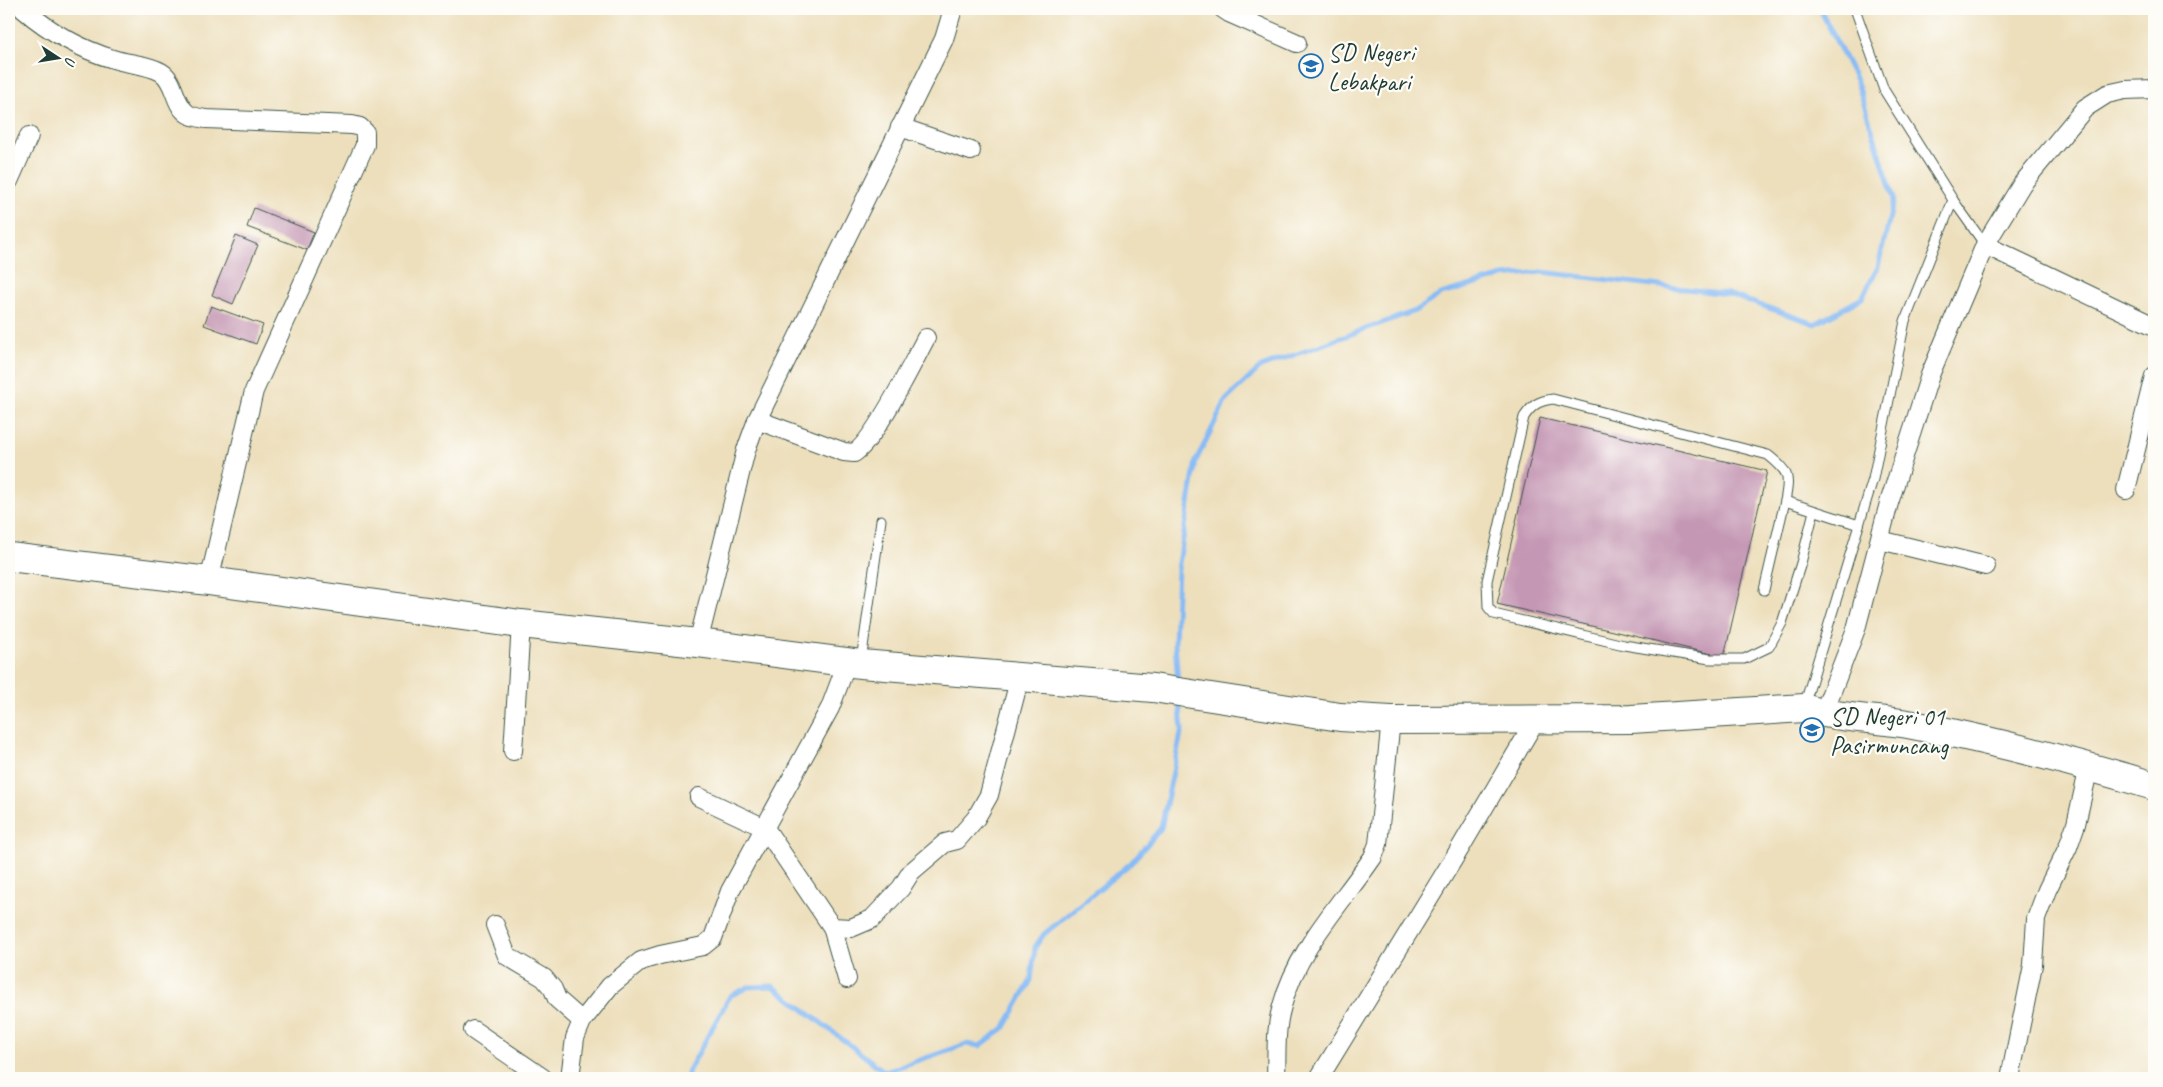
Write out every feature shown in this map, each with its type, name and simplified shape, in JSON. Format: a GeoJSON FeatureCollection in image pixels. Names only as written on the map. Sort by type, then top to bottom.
{"type":"FeatureCollection","features":[{"type":"Feature","properties":{"kind":"highway"},"geometry":{"type":"LineString","coordinates":[[9,557],[210,581],[521,624],[698,643],[854,664],[1153,688],[1340,717],[1391,720],[1631,718],[1813,711],[1920,726],[1977,738],[2154,786]]}},
{"type":"Feature","properties":{"kind":"street"},"geometry":{"type":"LineString","coordinates":[[23,9],[51,30],[91,52],[164,73],[169,79],[182,108],[188,114],[196,117],[352,125],[360,127],[365,132],[365,145],[254,391],[245,423],[210,581]]}},
{"type":"Feature","properties":{"kind":"street"},"geometry":{"type":"LineString","coordinates":[[698,643],[746,450],[756,420],[944,39],[953,9]]}},
{"type":"Feature","properties":{"kind":"street"},"geometry":{"type":"LineString","coordinates":[[1223,9],[1297,43]]}},
{"type":"Feature","properties":{"kind":"street"},"geometry":{"type":"LineString","coordinates":[[1813,711],[1856,629],[1880,540],[1930,374],[1985,245],[2022,184],[2085,108],[2107,94],[2125,90],[2154,89]]}},
{"type":"Feature","properties":{"kind":"street"},"geometry":{"type":"LineString","coordinates":[[900,127],[971,151]]}},
{"type":"Feature","properties":{"kind":"street"},"geometry":{"type":"LineString","coordinates":[[9,181],[29,136]]}},
{"type":"Feature","properties":{"kind":"street"},"geometry":{"type":"LineString","coordinates":[[1985,245],[2154,326]]}},
{"type":"Feature","properties":{"kind":"street"},"geometry":{"type":"LineString","coordinates":[[756,420],[844,452],[854,453],[860,450],[866,442],[897,393],[926,338]]}},
{"type":"Feature","properties":{"kind":"street"},"geometry":{"type":"LineString","coordinates":[[2126,490],[2154,376]]}},
{"type":"Feature","properties":{"kind":"street"},"geometry":{"type":"LineString","coordinates":[[1880,540],[1986,566]]}},
{"type":"Feature","properties":{"kind":"street"},"geometry":{"type":"LineString","coordinates":[[513,751],[521,624]]}},
{"type":"Feature","properties":{"kind":"street"},"geometry":{"type":"LineString","coordinates":[[570,1078],[575,1038],[582,1021],[610,986],[641,961],[703,946],[713,938],[730,890],[854,664]]}},
{"type":"Feature","properties":{"kind":"street"},"geometry":{"type":"LineString","coordinates":[[832,927],[851,928],[872,919],[901,888],[911,872],[945,843],[957,840],[976,818],[989,795],[1020,677]]}},
{"type":"Feature","properties":{"kind":"street"},"geometry":{"type":"LineString","coordinates":[[1319,1078],[1477,820],[1537,718]]}},
{"type":"Feature","properties":{"kind":"street"},"geometry":{"type":"LineString","coordinates":[[1276,1078],[1278,1027],[1286,991],[1311,944],[1373,857],[1378,844],[1391,720]]}},
{"type":"Feature","properties":{"kind":"street"},"geometry":{"type":"LineString","coordinates":[[2010,1078],[2032,965],[2036,919],[2042,901],[2071,839],[2089,767]]}},
{"type":"Feature","properties":{"kind":"street"},"geometry":{"type":"LineString","coordinates":[[699,797],[765,828],[832,927],[847,979]]}},
{"type":"Feature","properties":{"kind":"street"},"geometry":{"type":"LineString","coordinates":[[495,926],[507,956],[544,978],[553,989],[557,999],[582,1021]]}},
{"type":"Feature","properties":{"kind":"street"},"geometry":{"type":"LineString","coordinates":[[473,1030],[543,1078]]}},
{"type":"Feature","properties":{"kind":"lane"},"geometry":{"type":"LineString","coordinates":[[1855,9],[1884,90],[1985,245]]}},
{"type":"Feature","properties":{"kind":"lane"},"geometry":{"type":"LineString","coordinates":[[1813,711],[1859,525],[1873,479],[1906,321],[1954,200]]}},
{"type":"Feature","properties":{"kind":"lane"},"geometry":{"type":"LineString","coordinates":[[1764,590],[1789,481],[1782,466],[1768,455],[1553,399],[1540,401],[1530,407],[1524,417],[1487,581],[1488,607],[1494,614],[1624,645],[1710,659],[1744,659],[1768,647],[1782,623],[1801,563],[1814,511]]}},
{"type":"Feature","properties":{"kind":"lane"},"geometry":{"type":"LineString","coordinates":[[1785,501],[1859,525]]}},
{"type":"Feature","properties":{"kind":"lane"},"geometry":{"type":"LineString","coordinates":[[854,664],[881,520]]}},
{"type":"Feature","properties":{"kind":"building"},"geometry":{"type":"Polygon","coordinates":[[[254,208],[314,232],[307,250],[247,227],[254,208]]]}},
{"type":"Feature","properties":{"kind":"building"},"geometry":{"type":"Polygon","coordinates":[[[236,236],[258,245],[233,304],[212,295],[236,236]]]}},
{"type":"Feature","properties":{"kind":"building"},"geometry":{"type":"Polygon","coordinates":[[[211,306],[263,325],[256,344],[204,325],[211,306]]]}},
{"type":"Feature","properties":{"kind":"building"},"geometry":{"type":"Polygon","coordinates":[[[1540,418],[1767,471],[1724,657],[1497,604],[1540,418]]]}},
{"type":"Feature","properties":{"kind":"waterway"},"geometry":{"type":"LineString","coordinates":[[1178,684],[1175,643],[1178,569],[1196,461],[1226,400],[1261,367],[1415,311],[1441,294],[1503,276],[1542,272],[1728,294],[1815,324],[1862,298],[1878,267],[1894,199],[1857,82],[1820,9]]}},
{"type":"Feature","properties":{"kind":"waterway"},"geometry":{"type":"LineString","coordinates":[[687,1078],[689,1070],[730,996],[748,987],[773,986],[885,1072],[966,1044],[980,1046],[1005,1027],[1031,980],[1035,947],[1044,934],[1131,863],[1161,828],[1182,729],[1179,700]]}},
{"type":"Feature","properties":{"kind":"place","name":"SD Negeri Lebakpari"},"geometry":{"type":"Point","coordinates":[1311,66]}},
{"type":"Feature","properties":{"kind":"place","name":"SD Negeri 01 Pasirmuncang"},"geometry":{"type":"Point","coordinates":[1812,730]}}]}
